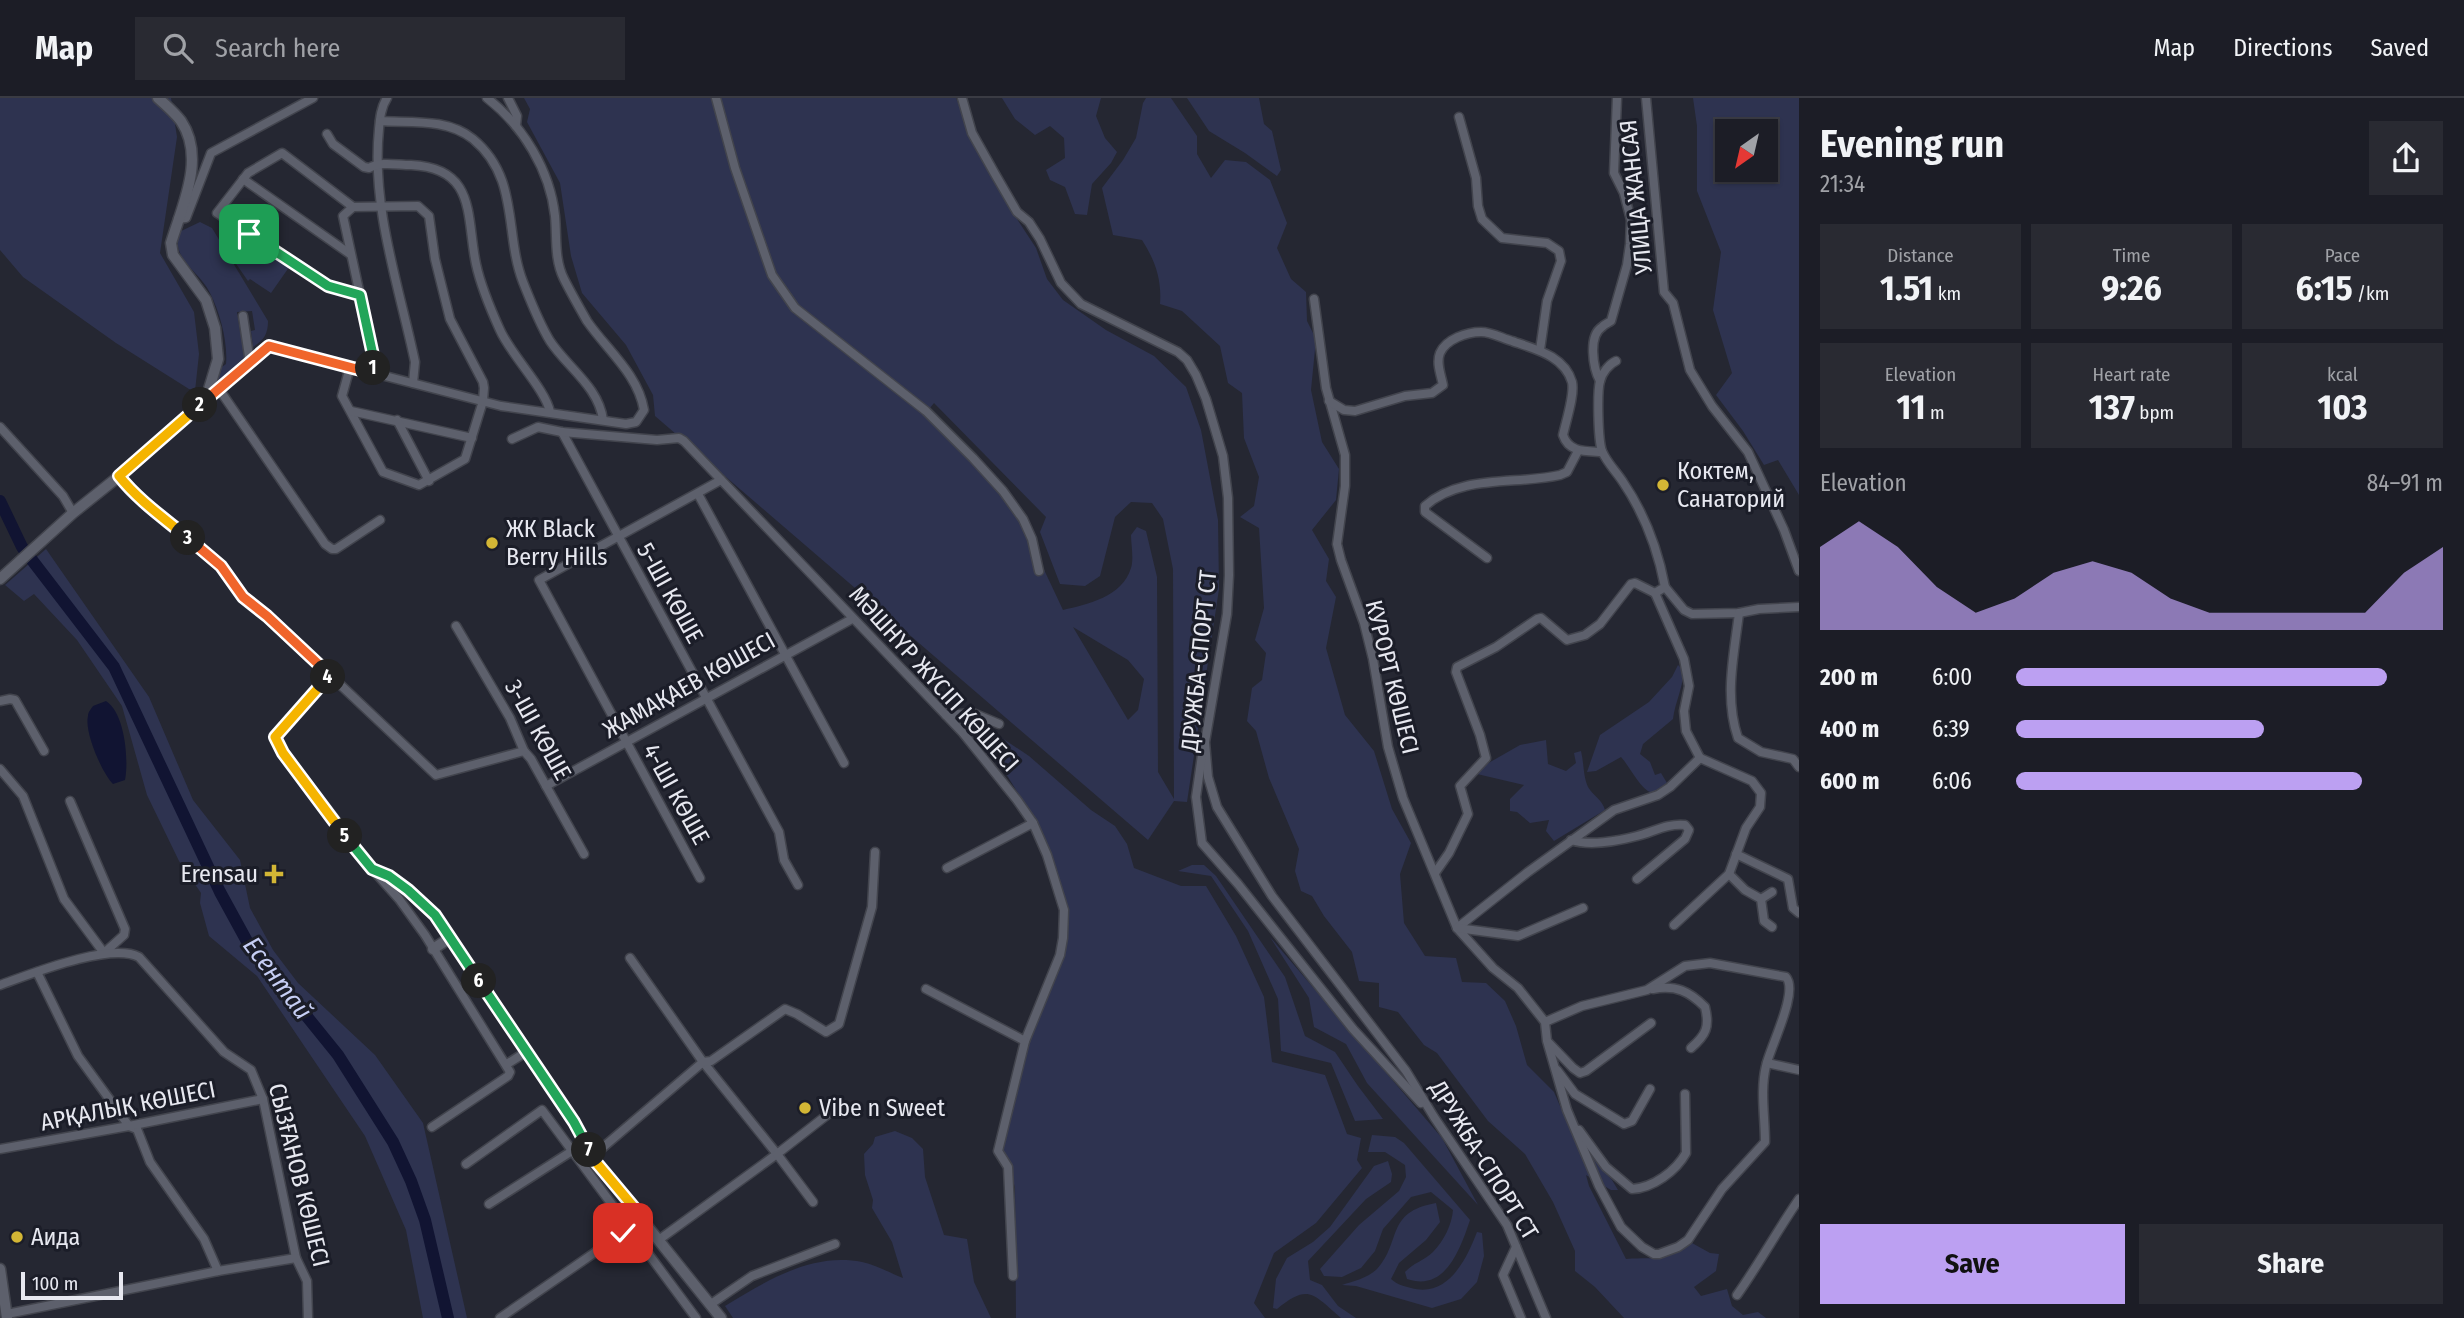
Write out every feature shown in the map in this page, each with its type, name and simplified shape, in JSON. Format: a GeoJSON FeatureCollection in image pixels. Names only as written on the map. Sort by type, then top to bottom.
{"type":"FeatureCollection","features":[{"type":"Feature","properties":{"kind":"street"},"geometry":{"type":"LineString","coordinates":[[158,98],[181,122],[191,144],[193,166],[171,243],[173,255],[206,300],[215,328],[218,359],[206,399]]}},
{"type":"Feature","properties":{"kind":"street"},"geometry":{"type":"LineString","coordinates":[[178,219],[186,218],[211,153],[313,98]]}},
{"type":"Feature","properties":{"kind":"street"},"geometry":{"type":"LineString","coordinates":[[387,98],[380,121],[377,164],[381,206],[415,362],[413,383]]}},
{"type":"Feature","properties":{"kind":"street"},"geometry":{"type":"LineString","coordinates":[[0,579],[269,346],[483,401],[626,424],[636,422],[644,410],[641,394],[588,322],[558,265],[555,213],[538,161],[503,110],[486,98]]}},
{"type":"Feature","properties":{"kind":"street"},"geometry":{"type":"LineString","coordinates":[[508,98],[517,116],[516,126]]}},
{"type":"Feature","properties":{"kind":"street"},"geometry":{"type":"LineString","coordinates":[[716,98],[739,180],[772,275],[780,289],[795,308],[926,411],[973,458],[1003,491],[1023,519],[1032,539],[1039,571]]}},
{"type":"Feature","properties":{"kind":"street","name":"ДРУЖБА-СПОРТ СТ"},"geometry":{"type":"LineString","coordinates":[[962,98],[972,132],[1017,212],[1029,222],[1040,239],[1069,294],[1081,304],[1178,352],[1196,374],[1223,456],[1228,498],[1230,575],[1227,614],[1205,742],[1208,777],[1217,807],[1272,896],[1406,1071],[1507,1226],[1546,1318]]}},
{"type":"Feature","properties":{"kind":"street"},"geometry":{"type":"LineString","coordinates":[[1617,98],[1614,173],[1624,193],[1631,220],[1630,244],[1627,265],[1611,321],[1597,332],[1593,346],[1593,363],[1600,381],[1598,439],[1602,452],[1624,482],[1646,522],[1665,587],[1684,610],[1692,614],[1739,613],[1799,607]]}},
{"type":"Feature","properties":{"kind":"street","name":"УЛИЦА ЖАНСАЯ"},"geometry":{"type":"LineString","coordinates":[[1646,98],[1664,291],[1673,303],[1690,370],[1712,407],[1748,452],[1784,530],[1799,571]]}},
{"type":"Feature","properties":{"kind":"street"},"geometry":{"type":"LineString","coordinates":[[1459,117],[1476,178],[1482,219],[1502,237],[1547,243],[1559,251],[1561,261],[1547,301],[1540,350]]}},
{"type":"Feature","properties":{"kind":"street"},"geometry":{"type":"LineString","coordinates":[[380,121],[439,123],[453,127],[473,139],[493,161],[509,203],[515,260],[536,312],[554,345],[593,393],[601,407],[603,420]]}},
{"type":"Feature","properties":{"kind":"street"},"geometry":{"type":"LineString","coordinates":[[327,134],[333,144],[364,167],[377,164],[434,168],[454,181],[468,204],[475,261],[488,301],[503,336],[516,359],[545,397],[550,412]]}},
{"type":"Feature","properties":{"kind":"street"},"geometry":{"type":"LineString","coordinates":[[350,368],[342,396],[383,472],[419,485],[465,459],[483,401],[482,382],[450,319],[441,290],[429,216],[418,206],[353,206],[282,153],[248,173],[217,213],[328,286],[360,295]]}},
{"type":"Feature","properties":{"kind":"street"},"geometry":{"type":"LineString","coordinates":[[243,178],[351,254]]}},
{"type":"Feature","properties":{"kind":"street"},"geometry":{"type":"LineString","coordinates":[[338,196],[374,360],[372,373]]}},
{"type":"Feature","properties":{"kind":"street"},"geometry":{"type":"LineString","coordinates":[[343,216],[353,206]]}},
{"type":"Feature","properties":{"kind":"street","name":"КУРОРТ КӨШЕСІ"},"geometry":{"type":"LineString","coordinates":[[1314,299],[1329,401],[1345,455],[1345,486],[1338,544],[1341,560],[1364,623],[1388,747],[1403,798],[1457,928],[1493,968],[1518,988],[1545,1022]]}},
{"type":"Feature","properties":{"kind":"street"},"geometry":{"type":"LineString","coordinates":[[243,316],[250,363]]}},
{"type":"Feature","properties":{"kind":"street"},"geometry":{"type":"LineString","coordinates":[[1329,401],[1344,410],[1355,411],[1405,396],[1438,391],[1443,385],[1438,361],[1440,353],[1453,340],[1465,334],[1482,332],[1540,350],[1561,365],[1572,383],[1572,396],[1563,435],[1565,441],[1578,450],[1602,452]]}},
{"type":"Feature","properties":{"kind":"street"},"geometry":{"type":"LineString","coordinates":[[1600,381],[1609,364],[1616,360]]}},
{"type":"Feature","properties":{"kind":"street"},"geometry":{"type":"LineString","coordinates":[[219,389],[331,549],[336,549],[380,520]]}},
{"type":"Feature","properties":{"kind":"street"},"geometry":{"type":"LineString","coordinates":[[351,411],[472,438]]}},
{"type":"Feature","properties":{"kind":"street"},"geometry":{"type":"LineString","coordinates":[[397,420],[429,481]]}},
{"type":"Feature","properties":{"kind":"street","name":"МӘШHҮР ЖҮСІП КӨШЕСІ"},"geometry":{"type":"LineString","coordinates":[[512,439],[538,427],[562,432],[657,440],[679,438],[946,715],[1033,823],[1047,855],[1064,910],[1064,919],[1060,955],[1025,1041],[998,1151],[1008,1167],[1013,1276]]}},
{"type":"Feature","properties":{"kind":"street"},"geometry":{"type":"LineString","coordinates":[[0,428],[64,496],[73,513]]}},
{"type":"Feature","properties":{"kind":"street","name":"5-ШІ КӨШЕ"},"geometry":{"type":"LineString","coordinates":[[562,432],[779,832],[784,860],[798,885]]}},
{"type":"Feature","properties":{"kind":"street"},"geometry":{"type":"LineString","coordinates":[[1487,558],[1437,523],[1425,512],[1424,506],[1444,495],[1489,482],[1560,475],[1567,471],[1578,450]]}},
{"type":"Feature","properties":{"kind":"street"},"geometry":{"type":"LineString","coordinates":[[119,476],[150,508],[221,566],[243,597],[267,616],[436,775],[524,751]]}},
{"type":"Feature","properties":{"kind":"street"},"geometry":{"type":"LineString","coordinates":[[617,537],[721,480]]}},
{"type":"Feature","properties":{"kind":"street"},"geometry":{"type":"LineString","coordinates":[[698,494],[844,762]]}},
{"type":"Feature","properties":{"kind":"street","name":"4-ШІ КӨШЕ"},"geometry":{"type":"LineString","coordinates":[[617,537],[539,580],[700,878]]}},
{"type":"Feature","properties":{"kind":"street"},"geometry":{"type":"LineString","coordinates":[[1435,873],[1449,853],[1468,814],[1460,786],[1486,758],[1456,672],[1457,667],[1496,647],[1537,619],[1541,618],[1567,640],[1585,635],[1600,624],[1631,584],[1635,583],[1655,593],[1684,659],[1689,686],[1684,711],[1686,731],[1700,758],[1752,781],[1761,793],[1760,807],[1746,828],[1729,874],[1674,925]]}},
{"type":"Feature","properties":{"kind":"street"},"geometry":{"type":"LineString","coordinates":[[1655,593],[1665,587]]}},
{"type":"Feature","properties":{"kind":"street"},"geometry":{"type":"LineString","coordinates":[[1739,613],[1730,693],[1730,710],[1738,738],[1761,752],[1793,759],[1799,767]]}},
{"type":"Feature","properties":{"kind":"street","name":"ЖАМАҚАЕВ КӨШЕСІ"},"geometry":{"type":"LineString","coordinates":[[546,786],[852,619]]}},
{"type":"Feature","properties":{"kind":"street","name":"3-ШІ КӨШЕ"},"geometry":{"type":"LineString","coordinates":[[456,626],[584,854]]}},
{"type":"Feature","properties":{"kind":"street"},"geometry":{"type":"LineString","coordinates":[[330,675],[275,737],[283,753],[402,904],[510,1072],[508,1076],[432,1127]]}},
{"type":"Feature","properties":{"kind":"street"},"geometry":{"type":"LineString","coordinates":[[0,701],[15,701],[44,751]]}},
{"type":"Feature","properties":{"kind":"street"},"geometry":{"type":"LineString","coordinates":[[946,715],[973,713],[999,724]]}},
{"type":"Feature","properties":{"kind":"street"},"geometry":{"type":"LineString","coordinates":[[1205,742],[1196,797],[1202,843],[1353,1028],[1434,1117]]}},
{"type":"Feature","properties":{"kind":"street"},"geometry":{"type":"LineString","coordinates":[[1457,928],[1614,810],[1658,795],[1671,787],[1700,758]]}},
{"type":"Feature","properties":{"kind":"street"},"geometry":{"type":"LineString","coordinates":[[0,769],[23,796],[64,899],[104,953]]}},
{"type":"Feature","properties":{"kind":"street"},"geometry":{"type":"LineString","coordinates":[[0,985],[104,953],[124,935],[125,929],[70,801]]}},
{"type":"Feature","properties":{"kind":"street"},"geometry":{"type":"LineString","coordinates":[[947,868],[1033,823]]}},
{"type":"Feature","properties":{"kind":"street"},"geometry":{"type":"LineString","coordinates":[[1571,840],[1580,843],[1634,837],[1676,824],[1685,825],[1689,830],[1685,839],[1636,879]]}},
{"type":"Feature","properties":{"kind":"street"},"geometry":{"type":"LineString","coordinates":[[489,1204],[572,1151],[601,1149],[703,1062],[711,1061],[785,1009],[826,1032],[839,1024],[872,906],[875,852]]}},
{"type":"Feature","properties":{"kind":"street"},"geometry":{"type":"LineString","coordinates":[[1736,854],[1788,879],[1793,908],[1799,913]]}},
{"type":"Feature","properties":{"kind":"street"},"geometry":{"type":"LineString","coordinates":[[372,869],[389,876],[422,901],[435,915],[574,1122],[590,1151],[721,1318]]}},
{"type":"Feature","properties":{"kind":"street"},"geometry":{"type":"LineString","coordinates":[[1729,874],[1745,890],[1761,899]]}},
{"type":"Feature","properties":{"kind":"street"},"geometry":{"type":"LineString","coordinates":[[1761,899],[1772,892]]}},
{"type":"Feature","properties":{"kind":"street"},"geometry":{"type":"LineString","coordinates":[[1761,899],[1764,921],[1772,927]]}},
{"type":"Feature","properties":{"kind":"street"},"geometry":{"type":"LineString","coordinates":[[1457,928],[1518,936],[1583,908]]}},
{"type":"Feature","properties":{"kind":"street"},"geometry":{"type":"LineString","coordinates":[[433,949],[450,938]]}},
{"type":"Feature","properties":{"kind":"street","name":"СЫЗҒАНОВ КӨШЕСІ"},"geometry":{"type":"LineString","coordinates":[[104,953],[139,957],[224,1052],[250,1068],[263,1099],[296,1258],[307,1281],[308,1318]]}},
{"type":"Feature","properties":{"kind":"street"},"geometry":{"type":"LineString","coordinates":[[630,958],[703,1062],[813,1202]]}},
{"type":"Feature","properties":{"kind":"street"},"geometry":{"type":"LineString","coordinates":[[1647,990],[1685,966],[1710,963],[1786,977],[1793,984],[1790,1009],[1767,1063],[1763,1086],[1765,1142],[1722,1189],[1688,1240],[1667,1252],[1654,1254],[1648,1252],[1621,1227],[1599,1186],[1553,1066],[1545,1022],[1582,1006],[1675,986],[1688,992],[1705,1007],[1707,1029],[1691,1048]]}},
{"type":"Feature","properties":{"kind":"street"},"geometry":{"type":"LineString","coordinates":[[37,972],[78,1056],[130,1126],[137,1129],[150,1162],[204,1239],[218,1270]]}},
{"type":"Feature","properties":{"kind":"street"},"geometry":{"type":"LineString","coordinates":[[926,989],[1025,1041]]}},
{"type":"Feature","properties":{"kind":"street"},"geometry":{"type":"LineString","coordinates":[[1547,1041],[1580,1073],[1651,1023]]}},
{"type":"Feature","properties":{"kind":"street"},"geometry":{"type":"LineString","coordinates":[[507,1064],[526,1052]]}},
{"type":"Feature","properties":{"kind":"street"},"geometry":{"type":"LineString","coordinates":[[1767,1063],[1799,1070]]}},
{"type":"Feature","properties":{"kind":"street"},"geometry":{"type":"LineString","coordinates":[[1553,1066],[1575,1094],[1624,1124],[1632,1121],[1650,1089]]}},
{"type":"Feature","properties":{"kind":"street"},"geometry":{"type":"LineString","coordinates":[[1572,1119],[1606,1167],[1632,1189],[1639,1189],[1665,1175],[1686,1153],[1685,1094]]}},
{"type":"Feature","properties":{"kind":"street","name":"АРҚАЛЫҚ КӨШЕСІ"},"geometry":{"type":"LineString","coordinates":[[0,1149],[263,1099]]}},
{"type":"Feature","properties":{"kind":"street"},"geometry":{"type":"LineString","coordinates":[[660,1239],[836,1108]]}},
{"type":"Feature","properties":{"kind":"street"},"geometry":{"type":"LineString","coordinates":[[466,1164],[542,1110],[696,1318]]}},
{"type":"Feature","properties":{"kind":"street"},"geometry":{"type":"LineString","coordinates":[[1737,1295],[1799,1199]]}},
{"type":"Feature","properties":{"kind":"street"},"geometry":{"type":"LineString","coordinates":[[500,1318],[642,1217]]}},
{"type":"Feature","properties":{"kind":"street"},"geometry":{"type":"LineString","coordinates":[[711,1304],[752,1276],[835,1244]]}},
{"type":"Feature","properties":{"kind":"street"},"geometry":{"type":"LineString","coordinates":[[1516,1247],[1503,1275],[1521,1318]]}},
{"type":"Feature","properties":{"kind":"street"},"geometry":{"type":"LineString","coordinates":[[0,1269],[7,1316],[218,1270],[296,1258]]}},
{"type":"Feature","properties":{"kind":"shaded area"},"geometry":{"type":"Polygon","coordinates":[[[0,98],[171,98],[177,137],[160,253],[194,312],[199,354],[195,391],[116,343],[23,277],[0,250],[0,98]]]}},
{"type":"Feature","properties":{"kind":"shaded area"},"geometry":{"type":"Polygon","coordinates":[[[524,98],[956,98],[977,149],[1004,199],[1036,248],[1047,279],[1063,300],[1106,330],[1154,356],[1186,387],[1201,430],[1218,520],[1219,589],[1187,802],[1174,801],[1148,840],[655,416],[653,395],[626,345],[582,293],[571,256],[560,183],[527,122],[530,109],[524,98]],[[934,403],[925,414],[1014,506],[1063,610],[1103,598],[1120,586],[1127,578],[1132,564],[1131,535],[1137,527],[1146,531],[1157,577],[1158,772],[1174,799],[1173,569],[1163,519],[1152,503],[1131,502],[1115,517],[1100,576],[1085,586],[1060,584],[1040,532],[1046,517],[934,403]],[[1073,627],[1128,720],[1138,710],[1144,679],[1128,660],[1073,627]]]}},
{"type":"Feature","properties":{"kind":"shaded area"},"geometry":{"type":"Polygon","coordinates":[[[1002,98],[1101,98],[1096,116],[1105,138],[1117,152],[1092,184],[1087,215],[1075,214],[1065,187],[1050,180],[1046,170],[1065,158],[1064,138],[1050,126],[1035,135],[1015,119],[1002,98]]]}},
{"type":"Feature","properties":{"kind":"shaded area"},"geometry":{"type":"Polygon","coordinates":[[[1146,98],[1171,98],[1197,136],[1197,154],[1211,178],[1225,160],[1246,162],[1270,180],[1287,223],[1277,248],[1291,279],[1306,292],[1307,321],[1316,339],[1311,390],[1322,442],[1339,469],[1336,500],[1312,530],[1329,559],[1326,581],[1336,597],[1326,648],[1345,715],[1374,751],[1392,809],[1411,843],[1400,874],[1404,923],[1425,956],[1456,958],[1462,982],[1486,983],[1505,1001],[1516,1026],[1527,1065],[1554,1092],[1573,1136],[1618,1190],[1611,1190],[1586,1175],[1626,1259],[1660,1258],[1674,1254],[1692,1243],[1710,1253],[1719,1254],[1716,1271],[1694,1287],[1701,1296],[1727,1289],[1732,1306],[1743,1315],[1758,1312],[1766,1318],[1624,1318],[1595,1287],[1575,1271],[1575,1251],[1553,1202],[1525,1154],[1488,1121],[1437,1053],[1424,1045],[1398,1012],[1379,1007],[1379,983],[1359,981],[1352,952],[1312,896],[1301,891],[1295,871],[1299,849],[1269,778],[1256,731],[1247,721],[1252,688],[1262,680],[1266,653],[1255,640],[1264,608],[1259,528],[1240,517],[1254,506],[1259,477],[1244,438],[1242,393],[1228,383],[1220,346],[1182,311],[1160,304],[1159,278],[1151,255],[1142,240],[1113,235],[1102,188],[1136,138],[1146,98]]]}},
{"type":"Feature","properties":{"kind":"shaded area"},"geometry":{"type":"Polygon","coordinates":[[[1187,98],[1259,98],[1264,124],[1272,131],[1281,170],[1277,176],[1209,131],[1187,98]]]}},
{"type":"Feature","properties":{"kind":"shaded area"},"geometry":{"type":"Polygon","coordinates":[[[1693,98],[1799,98],[1799,495],[1778,460],[1764,465],[1716,395],[1732,373],[1713,310],[1721,252],[1697,191],[1697,126],[1693,98]]]}},
{"type":"Feature","properties":{"kind":"shaded area"},"geometry":{"type":"Polygon","coordinates":[[[200,222],[212,228],[268,321],[265,336],[253,347],[251,331],[255,330],[252,311],[237,312],[240,332],[244,332],[246,355],[220,382],[215,382],[219,369],[226,364],[226,355],[220,318],[205,285],[182,258],[178,242],[179,232],[200,222]]]}},
{"type":"Feature","properties":{"kind":"shaded area"},"geometry":{"type":"Polygon","coordinates":[[[249,234],[292,263],[271,293],[250,279],[248,281],[232,258],[249,234]]]}},
{"type":"Feature","properties":{"kind":"shaded area"},"geometry":{"type":"Polygon","coordinates":[[[46,549],[149,697],[193,800],[240,860],[250,908],[273,950],[298,983],[375,1055],[423,1123],[467,1318],[423,1318],[406,1230],[365,1136],[257,976],[209,936],[200,903],[201,893],[179,861],[147,795],[122,706],[77,640],[34,594],[24,601],[5,585],[46,549]]]}},
{"type":"Feature","properties":{"kind":"shaded area"},"geometry":{"type":"Polygon","coordinates":[[[1678,665],[1683,670],[1683,676],[1673,719],[1643,744],[1640,754],[1650,762],[1655,775],[1661,773],[1667,783],[1652,793],[1639,782],[1621,757],[1596,771],[1587,772],[1600,735],[1649,702],[1672,677],[1678,665]]]}},
{"type":"Feature","properties":{"kind":"shaded area"},"geometry":{"type":"Polygon","coordinates":[[[106,701],[118,716],[126,749],[125,780],[113,784],[95,752],[87,723],[93,706],[106,701]]]}},
{"type":"Feature","properties":{"kind":"shaded area"},"geometry":{"type":"Polygon","coordinates":[[[974,723],[1029,756],[1091,810],[1115,826],[1127,844],[1134,868],[1181,886],[1206,886],[1236,936],[1264,997],[1272,1062],[1325,1075],[1347,1134],[1361,1138],[1357,1160],[1362,1168],[1316,1223],[1274,1253],[1254,1303],[1265,1318],[1016,1318],[1015,1187],[1003,1150],[1027,1040],[1061,964],[1067,943],[1067,911],[1040,829],[974,723]]]}},
{"type":"Feature","properties":{"kind":"shaded area"},"geometry":{"type":"Polygon","coordinates":[[[1546,740],[1548,764],[1566,771],[1576,763],[1574,753],[1581,751],[1588,787],[1605,810],[1554,841],[1546,831],[1549,820],[1530,823],[1517,812],[1510,811],[1510,799],[1524,785],[1477,774],[1478,769],[1520,745],[1546,740]]]}},
{"type":"Feature","properties":{"kind":"shaded area"},"geometry":{"type":"Polygon","coordinates":[[[1192,865],[1204,865],[1216,876],[1285,977],[1305,1036],[1335,1052],[1383,1119],[1355,1121],[1331,1063],[1281,1051],[1278,999],[1248,931],[1211,876],[1178,871],[1192,865]]]}},
{"type":"Feature","properties":{"kind":"shaded area"},"geometry":{"type":"Polygon","coordinates":[[[1270,937],[1442,1138],[1478,1205],[1367,1083],[1346,1044],[1314,1027],[1309,998],[1270,937]]]}},
{"type":"Feature","properties":{"kind":"shaded area"},"geometry":{"type":"Polygon","coordinates":[[[895,1131],[912,1138],[923,1149],[925,1177],[944,1235],[967,1239],[974,1282],[991,1318],[733,1318],[725,1306],[773,1278],[807,1265],[843,1260],[862,1262],[903,1278],[892,1242],[872,1208],[873,1200],[865,1175],[864,1154],[873,1144],[875,1137],[895,1131]]]}},
{"type":"Feature","properties":{"kind":"shaded area"},"geometry":{"type":"Polygon","coordinates":[[[1372,1135],[1395,1137],[1404,1143],[1470,1220],[1449,1266],[1431,1279],[1407,1279],[1405,1272],[1437,1248],[1451,1221],[1453,1210],[1431,1192],[1411,1197],[1383,1229],[1375,1251],[1361,1268],[1342,1277],[1324,1276],[1320,1269],[1359,1225],[1399,1191],[1406,1177],[1405,1165],[1385,1152],[1368,1152],[1372,1135]]]}},
{"type":"Feature","properties":{"kind":"shaded area"},"geometry":{"type":"Polygon","coordinates":[[[1388,1161],[1392,1174],[1391,1182],[1366,1199],[1308,1261],[1310,1280],[1322,1285],[1338,1306],[1356,1318],[1341,1318],[1317,1298],[1304,1294],[1277,1309],[1273,1308],[1276,1279],[1287,1258],[1313,1242],[1330,1227],[1374,1166],[1388,1161]]]}},
{"type":"Feature","properties":{"kind":"shaded area"},"geometry":{"type":"Polygon","coordinates":[[[1436,1203],[1440,1222],[1426,1240],[1399,1263],[1391,1279],[1411,1288],[1435,1288],[1453,1275],[1461,1265],[1477,1232],[1482,1233],[1484,1256],[1477,1282],[1461,1299],[1432,1308],[1356,1286],[1342,1285],[1365,1277],[1377,1269],[1390,1249],[1397,1229],[1409,1213],[1436,1203]]]}},
{"type":"Feature","properties":{"kind":"waterway","name":"Есентай"},"geometry":{"type":"LineString","coordinates":[[0,501],[22,547],[114,667],[220,892],[249,945],[338,1055],[393,1142],[425,1220],[448,1318]]}},
{"type":"Feature","properties":{"kind":"place","name":"Коктем, Санаторий"},"geometry":{"type":"Point","coordinates":[1663,485]}},
{"type":"Feature","properties":{"kind":"place","name":"ЖК Black Berry Hills"},"geometry":{"type":"Point","coordinates":[492,543]}},
{"type":"Feature","properties":{"kind":"place","name":"Erensau"},"geometry":{"type":"Point","coordinates":[274,874]}},
{"type":"Feature","properties":{"kind":"place","name":"Vibe n Sweet"},"geometry":{"type":"Point","coordinates":[805,1108]}},
{"type":"Feature","properties":{"kind":"place","name":"Аида"},"geometry":{"type":"Point","coordinates":[17,1237]}},
{"type":"Feature","properties":{"kind":"route"},"geometry":{"type":"LineString","coordinates":[[249,234],[328,286],[360,295],[374,360],[372,373],[269,346],[119,476],[150,508],[221,566],[238,592],[330,675],[284,725],[275,737],[278,744],[372,869],[389,876],[422,901],[435,915],[574,1122],[595,1161],[642,1217],[623,1233]]}}]}
